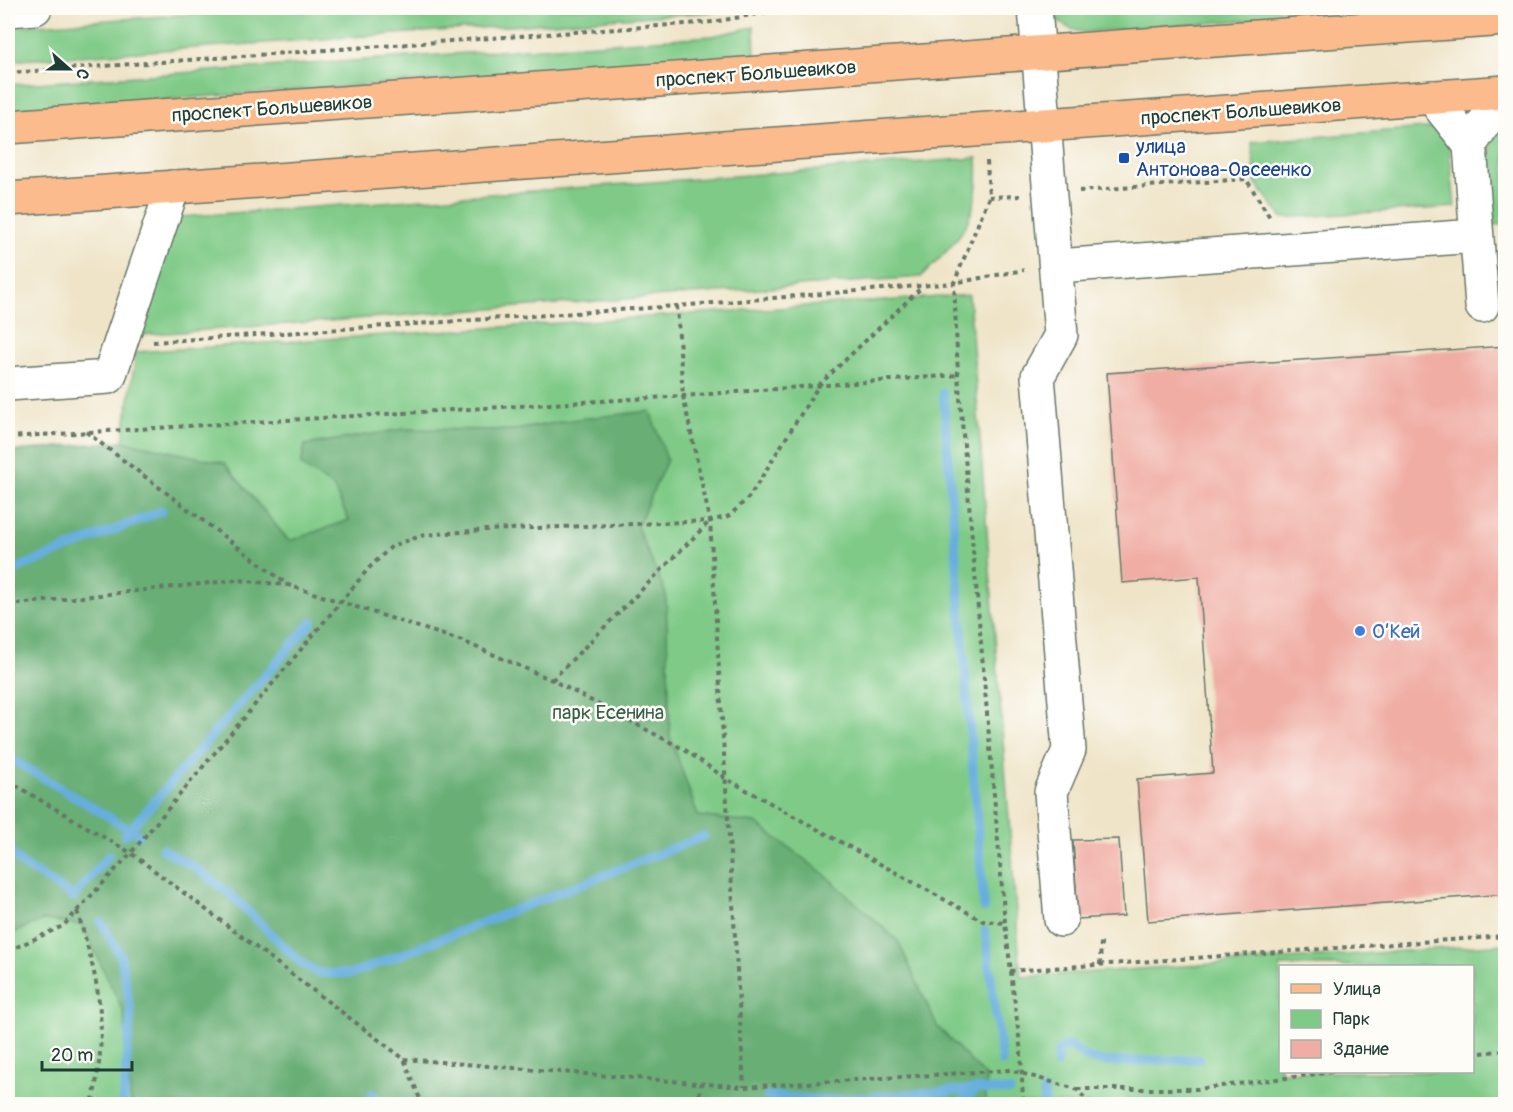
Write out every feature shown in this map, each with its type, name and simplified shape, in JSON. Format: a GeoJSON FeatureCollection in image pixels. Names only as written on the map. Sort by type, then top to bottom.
{"type":"FeatureCollection","features":[{"type":"Feature","properties":{"kind":"main road","name":"проспект Большевиков"},"geometry":{"type":"LineString","coordinates":[[8,127],[1506,19]]}},
{"type":"Feature","properties":{"kind":"main road","name":"проспект Большевиков"},"geometry":{"type":"LineString","coordinates":[[8,199],[1505,92]]}},
{"type":"Feature","properties":{"kind":"street"},"geometry":{"type":"LineString","coordinates":[[8,10],[35,8]]}},
{"type":"Feature","properties":{"kind":"street"},"geometry":{"type":"LineString","coordinates":[[1035,8],[1044,125],[1044,267],[1061,335],[1038,376],[1069,750],[1051,792],[1061,920]]}},
{"type":"Feature","properties":{"kind":"street"},"geometry":{"type":"LineString","coordinates":[[1470,146],[1505,92]]}},
{"type":"Feature","properties":{"kind":"street"},"geometry":{"type":"LineString","coordinates":[[1432,97],[1470,146],[1482,306]]}},
{"type":"Feature","properties":{"kind":"street"},"geometry":{"type":"LineString","coordinates":[[8,384],[109,377],[119,344],[139,253],[173,187]]}},
{"type":"Feature","properties":{"kind":"street"},"geometry":{"type":"LineString","coordinates":[[1044,267],[1476,236]]}},
{"type":"Feature","properties":{"kind":"path"},"geometry":{"type":"LineString","coordinates":[[8,73],[713,22],[789,8]]}},
{"type":"Feature","properties":{"kind":"path"},"geometry":{"type":"LineString","coordinates":[[987,157],[989,198],[954,283],[958,375],[1005,923],[1022,1073],[1023,1104]]}},
{"type":"Feature","properties":{"kind":"path"},"geometry":{"type":"LineString","coordinates":[[1069,192],[1246,179],[1271,218],[1273,250]]}},
{"type":"Feature","properties":{"kind":"path"},"geometry":{"type":"LineString","coordinates":[[989,198],[1026,195]]}},
{"type":"Feature","properties":{"kind":"path"},"geometry":{"type":"LineString","coordinates":[[119,344],[677,306],[922,286],[954,283],[1044,267]]}},
{"type":"Feature","properties":{"kind":"path"},"geometry":{"type":"LineString","coordinates":[[8,951],[63,926],[130,854],[342,600],[392,546],[424,535],[485,530],[710,521],[729,516],[750,496],[819,385],[922,286]]}},
{"type":"Feature","properties":{"kind":"path"},"geometry":{"type":"LineString","coordinates":[[677,306],[683,396],[710,521],[744,1087]]}},
{"type":"Feature","properties":{"kind":"path"},"geometry":{"type":"LineString","coordinates":[[8,437],[148,431],[683,396],[958,375]]}},
{"type":"Feature","properties":{"kind":"path"},"geometry":{"type":"LineString","coordinates":[[86,432],[288,585]]}},
{"type":"Feature","properties":{"kind":"path"},"geometry":{"type":"LineString","coordinates":[[552,680],[710,521]]}},
{"type":"Feature","properties":{"kind":"path"},"geometry":{"type":"LineString","coordinates":[[8,604],[237,580],[288,585],[342,600],[462,641],[552,680],[685,750],[725,778],[983,921],[1005,923]]}},
{"type":"Feature","properties":{"kind":"path"},"geometry":{"type":"LineString","coordinates":[[8,781],[130,854],[404,1059],[422,1104]]}},
{"type":"Feature","properties":{"kind":"path"},"geometry":{"type":"LineString","coordinates":[[77,911],[90,952],[102,1013],[103,1044],[92,1104]]}},
{"type":"Feature","properties":{"kind":"path"},"geometry":{"type":"LineString","coordinates":[[1010,971],[1506,936]]}},
{"type":"Feature","properties":{"kind":"path"},"geometry":{"type":"LineString","coordinates":[[1100,965],[1101,942]]}},
{"type":"Feature","properties":{"kind":"path"},"geometry":{"type":"LineString","coordinates":[[1474,1054],[1506,1050]]}},
{"type":"Feature","properties":{"kind":"path"},"geometry":{"type":"LineString","coordinates":[[404,1059],[744,1087],[1010,1070],[1076,1089],[1198,1089],[1318,1073]]}},
{"type":"Feature","properties":{"kind":"path"},"geometry":{"type":"LineString","coordinates":[[698,1104],[701,1083]]}},
{"type":"Feature","properties":{"kind":"path"},"geometry":{"type":"LineString","coordinates":[[1076,1089],[1091,1104]]}},
{"type":"Feature","properties":{"kind":"green space"},"geometry":{"type":"Polygon","coordinates":[[[279,8],[731,8],[711,12],[8,61],[8,27],[279,8]]]}},
{"type":"Feature","properties":{"kind":"green space"},"geometry":{"type":"Polygon","coordinates":[[[1056,8],[1413,8],[1086,32],[1073,30],[1063,24],[1056,18],[1056,8]]]}},
{"type":"Feature","properties":{"kind":"green space"},"geometry":{"type":"Polygon","coordinates":[[[754,27],[755,57],[8,111],[8,85],[712,36],[754,27]]]}},
{"type":"Feature","properties":{"kind":"green space"},"geometry":{"type":"Polygon","coordinates":[[[1498,122],[1505,122],[1505,224],[1494,225],[1489,154],[1498,122]]]}},
{"type":"Feature","properties":{"kind":"green space"},"geometry":{"type":"Polygon","coordinates":[[[1436,127],[1449,146],[1455,207],[1282,218],[1255,182],[1252,142],[1436,127]]]}},
{"type":"Feature","properties":{"kind":"green space"},"geometry":{"type":"Polygon","coordinates":[[[977,158],[976,196],[966,225],[948,250],[921,277],[141,335],[165,245],[179,217],[977,158]]]}},
{"type":"Feature","properties":{"kind":"green space","name":"парк Есенина"},"geometry":{"type":"Polygon","coordinates":[[[969,295],[1021,977],[1505,944],[1505,1104],[8,1104],[8,452],[123,441],[136,352],[969,295]]]}},
{"type":"Feature","properties":{"kind":"green space"},"geometry":{"type":"Polygon","coordinates":[[[650,411],[667,460],[637,527],[666,594],[670,736],[698,816],[756,823],[824,874],[898,941],[937,1026],[986,1077],[986,1104],[131,1104],[124,1013],[82,925],[43,920],[8,935],[8,452],[123,441],[224,463],[289,541],[349,520],[333,487],[301,465],[305,445],[404,429],[514,430],[578,419],[650,411]]]}},
{"type":"Feature","properties":{"kind":"building"},"geometry":{"type":"Polygon","coordinates":[[[1506,346],[1506,894],[1148,921],[1137,779],[1213,773],[1199,577],[1122,583],[1107,373],[1506,346]]]}},
{"type":"Feature","properties":{"kind":"building"},"geometry":{"type":"Polygon","coordinates":[[[1119,839],[1124,916],[1078,919],[1073,840],[1119,839]]]}},
{"type":"Feature","properties":{"kind":"waterway"},"geometry":{"type":"LineString","coordinates":[[943,393],[984,908]]}},
{"type":"Feature","properties":{"kind":"waterway"},"geometry":{"type":"LineString","coordinates":[[8,572],[162,511]]}},
{"type":"Feature","properties":{"kind":"waterway"},"geometry":{"type":"LineString","coordinates":[[125,835],[312,622]]}},
{"type":"Feature","properties":{"kind":"waterway"},"geometry":{"type":"LineString","coordinates":[[8,757],[139,835]]}},
{"type":"Feature","properties":{"kind":"waterway"},"geometry":{"type":"LineString","coordinates":[[162,849],[193,866],[229,893],[301,963],[319,973],[351,974],[704,836]]}},
{"type":"Feature","properties":{"kind":"waterway"},"geometry":{"type":"LineString","coordinates":[[8,850],[22,864],[74,897],[109,855]]}},
{"type":"Feature","properties":{"kind":"waterway"},"geometry":{"type":"LineString","coordinates":[[101,922],[120,954],[131,1010],[123,1104]]}},
{"type":"Feature","properties":{"kind":"waterway"},"geometry":{"type":"LineString","coordinates":[[985,931],[1002,1062]]}},
{"type":"Feature","properties":{"kind":"waterway"},"geometry":{"type":"LineString","coordinates":[[1057,1064],[1058,1052],[1064,1047],[1071,1046],[1089,1059],[1107,1062],[1199,1059]]}},
{"type":"Feature","properties":{"kind":"waterway"},"geometry":{"type":"LineString","coordinates":[[767,1096],[831,1100],[977,1089],[1010,1091]]}},
{"type":"Feature","properties":{"kind":"waterway"},"geometry":{"type":"LineString","coordinates":[[959,1104],[977,1089]]}},
{"type":"Feature","properties":{"kind":"waterway"},"geometry":{"type":"LineString","coordinates":[[1044,1091],[1045,1104]]}},
{"type":"Feature","properties":{"kind":"waterway"},"geometry":{"type":"LineString","coordinates":[[372,1094],[382,1104]]}},
{"type":"Feature","properties":{"kind":"place","name":"улица Антонова-Овсеенко"},"geometry":{"type":"Point","coordinates":[1124,158]}},
{"type":"Feature","properties":{"kind":"place","name":"О’Кей"},"geometry":{"type":"Point","coordinates":[1360,631]}}]}
